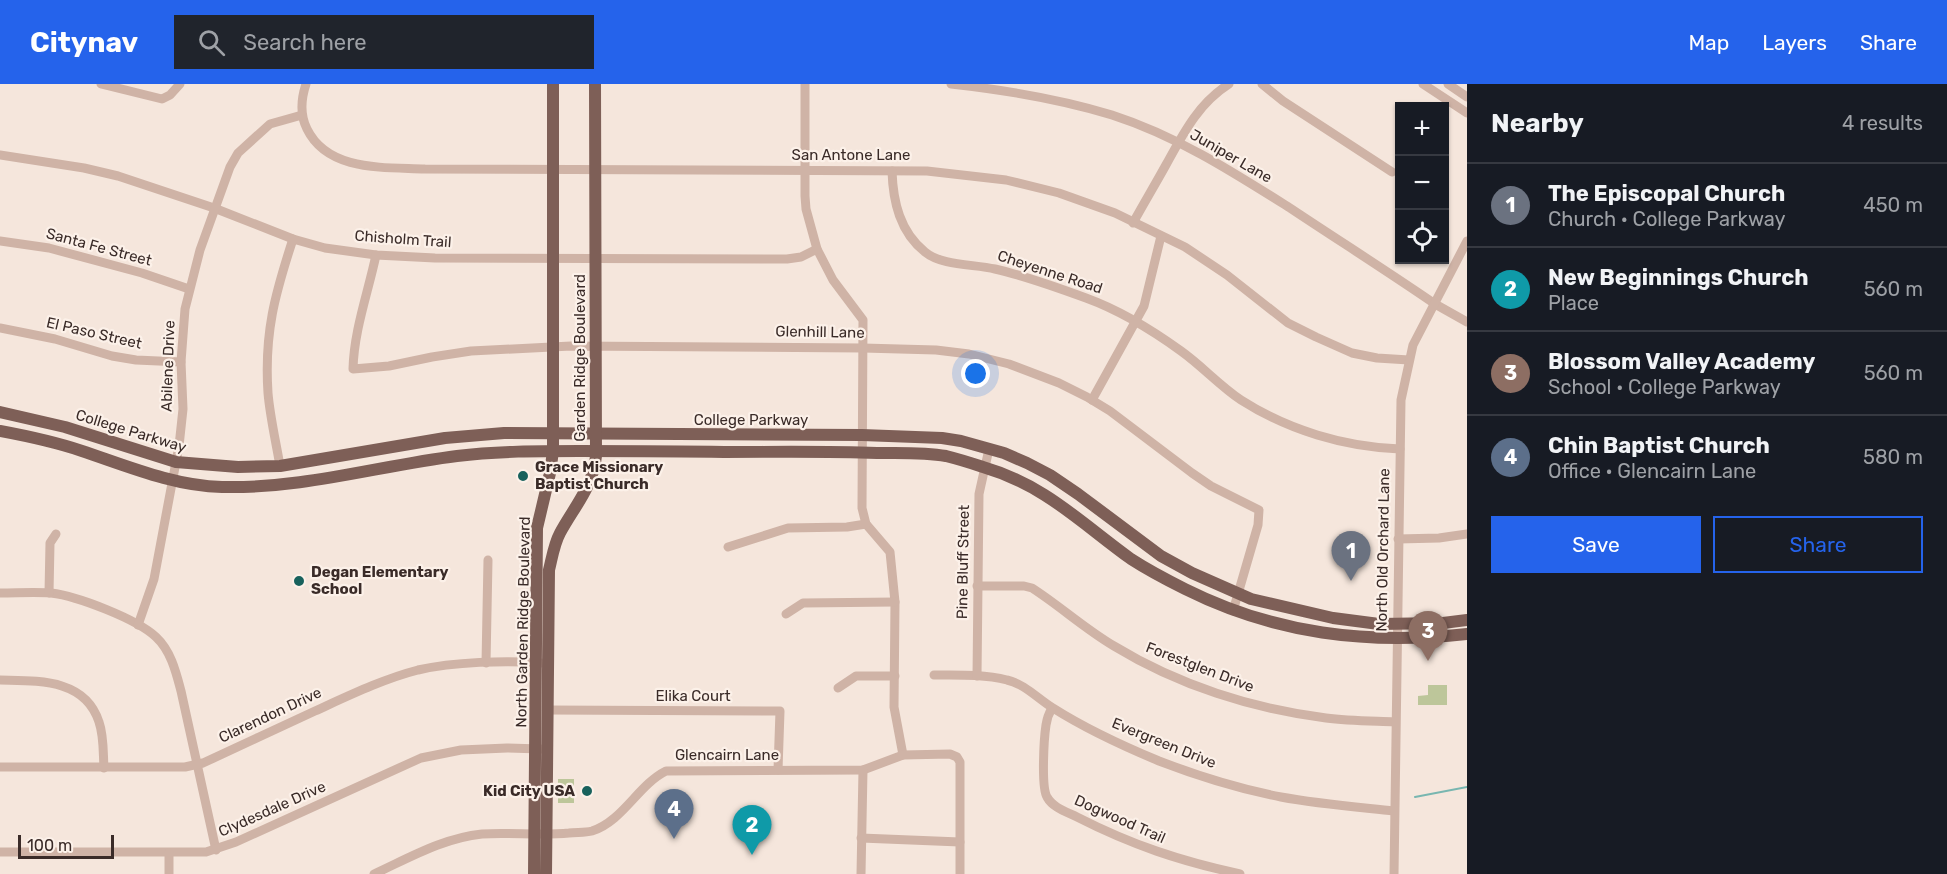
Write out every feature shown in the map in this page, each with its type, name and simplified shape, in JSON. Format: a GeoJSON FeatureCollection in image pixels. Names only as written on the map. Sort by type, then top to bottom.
{"type":"FeatureCollection","features":[{"type":"Feature","properties":{"kind":"main road","name":"North Garden Ridge Boulevard"},"geometry":{"type":"LineString","coordinates":[[541,749],[542,663],[537,528],[553,451],[553,84]]}},
{"type":"Feature","properties":{"kind":"main road","name":"Garden Ridge Boulevard"},"geometry":{"type":"LineString","coordinates":[[546,874],[540,835],[541,749],[548,710],[542,663],[549,570],[559,535],[588,489],[595,465],[596,451],[596,84]]}},
{"type":"Feature","properties":{"kind":"main road","name":"College Parkway"},"geometry":{"type":"LineString","coordinates":[[0,412],[65,427],[176,462],[252,467],[280,466],[445,438],[504,433],[862,435],[942,438],[989,449],[1027,463],[1050,475],[1161,556],[1238,594],[1277,606],[1333,618],[1379,624],[1467,621]]}},
{"type":"Feature","properties":{"kind":"main road","name":"College Parkway"},"geometry":{"type":"LineString","coordinates":[[0,431],[65,446],[134,470],[217,487],[253,487],[313,481],[460,455],[553,451],[862,452],[946,456],[1017,478],[1036,488],[1132,559],[1174,584],[1233,611],[1273,624],[1333,635],[1397,639],[1467,634]]}},
{"type":"Feature","properties":{"kind":"main road"},"geometry":{"type":"LineString","coordinates":[[252,467],[253,487]]}},
{"type":"Feature","properties":{"kind":"main road"},"geometry":{"type":"LineString","coordinates":[[534,874],[540,835]]}},
{"type":"Feature","properties":{"kind":"street"},"geometry":{"type":"LineString","coordinates":[[101,84],[162,99],[170,95],[180,84]]}},
{"type":"Feature","properties":{"kind":"street"},"geometry":{"type":"LineString","coordinates":[[302,115],[306,84]]}},
{"type":"Feature","properties":{"kind":"street"},"geometry":{"type":"LineString","coordinates":[[805,84],[806,209],[816,249],[834,280],[863,321],[862,508],[866,524],[890,552],[895,602],[894,707],[903,755]]}},
{"type":"Feature","properties":{"kind":"street","name":"Juniper Lane"},"geometry":{"type":"LineString","coordinates":[[951,84],[1015,92],[1083,107],[1113,116],[1178,142],[1230,170],[1467,322]]}},
{"type":"Feature","properties":{"kind":"street"},"geometry":{"type":"LineString","coordinates":[[1133,223],[1199,109],[1229,84]]}},
{"type":"Feature","properties":{"kind":"street"},"geometry":{"type":"LineString","coordinates":[[1263,84],[1283,101],[1392,172]]}},
{"type":"Feature","properties":{"kind":"street"},"geometry":{"type":"LineString","coordinates":[[1423,84],[1467,113]]}},
{"type":"Feature","properties":{"kind":"street"},"geometry":{"type":"LineString","coordinates":[[1448,84],[1467,97]]}},
{"type":"Feature","properties":{"kind":"street","name":"San Antone Lane"},"geometry":{"type":"LineString","coordinates":[[302,115],[311,137],[330,155],[343,161],[384,167],[927,171],[1006,180],[1068,196],[1115,213],[1185,247],[1227,275],[1288,323],[1316,338],[1352,353],[1377,358],[1409,360]]}},
{"type":"Feature","properties":{"kind":"street","name":"Abilene Drive"},"geometry":{"type":"LineString","coordinates":[[138,625],[154,579],[176,462],[183,409],[181,362],[185,309],[196,261],[214,208],[238,153],[270,124],[302,115]]}},
{"type":"Feature","properties":{"kind":"street","name":"Chisholm Trail"},"geometry":{"type":"LineString","coordinates":[[0,155],[107,173],[214,208],[292,239],[325,248],[376,255],[435,258],[788,259],[801,257],[816,249]]}},
{"type":"Feature","properties":{"kind":"street","name":"Cheyenne Road"},"geometry":{"type":"LineString","coordinates":[[892,171],[894,201],[900,220],[911,238],[933,257],[994,268],[1087,298],[1181,351],[1240,399],[1275,418],[1307,432],[1339,441],[1371,448],[1400,449]]}},
{"type":"Feature","properties":{"kind":"street"},"geometry":{"type":"LineString","coordinates":[[1092,400],[1147,298],[1161,236]]}},
{"type":"Feature","properties":{"kind":"street"},"geometry":{"type":"LineString","coordinates":[[280,466],[268,395],[267,350],[273,306],[292,239]]}},
{"type":"Feature","properties":{"kind":"street","name":"Santa Fe Street"},"geometry":{"type":"LineString","coordinates":[[0,241],[49,248],[142,273],[189,289]]}},
{"type":"Feature","properties":{"kind":"street","name":"North Old Orchard Lane"},"geometry":{"type":"LineString","coordinates":[[1394,874],[1401,400],[1413,345],[1467,241]]}},
{"type":"Feature","properties":{"kind":"street","name":"Glenhill Lane"},"geometry":{"type":"LineString","coordinates":[[376,255],[354,344],[353,369],[389,366],[471,351],[553,347],[863,348],[936,350],[989,359],[1059,383],[1110,411],[1202,480],[1259,510],[1258,525],[1233,611]]}},
{"type":"Feature","properties":{"kind":"street","name":"El Paso Street"},"geometry":{"type":"LineString","coordinates":[[0,328],[56,339],[112,356],[136,360],[181,362]]}},
{"type":"Feature","properties":{"kind":"street","name":"Pine Bluff Street"},"geometry":{"type":"LineString","coordinates":[[977,676],[979,494],[989,449]]}},
{"type":"Feature","properties":{"kind":"street"},"geometry":{"type":"LineString","coordinates":[[728,547],[788,528],[847,527],[866,524]]}},
{"type":"Feature","properties":{"kind":"street"},"geometry":{"type":"LineString","coordinates":[[50,593],[50,543],[56,534]]}},
{"type":"Feature","properties":{"kind":"street"},"geometry":{"type":"LineString","coordinates":[[1398,539],[1439,538],[1467,534]]}},
{"type":"Feature","properties":{"kind":"street"},"geometry":{"type":"LineString","coordinates":[[486,663],[488,560]]}},
{"type":"Feature","properties":{"kind":"street","name":"Forestglen Drive"},"geometry":{"type":"LineString","coordinates":[[977,586],[1032,588],[1093,632],[1148,665],[1243,701],[1319,717],[1395,723]]}},
{"type":"Feature","properties":{"kind":"street"},"geometry":{"type":"LineString","coordinates":[[0,593],[50,593],[87,603],[138,625],[156,637],[169,656],[181,691],[216,850]]}},
{"type":"Feature","properties":{"kind":"street"},"geometry":{"type":"LineString","coordinates":[[786,614],[803,603],[895,602]]}},
{"type":"Feature","properties":{"kind":"street","name":"Clarendon Drive"},"geometry":{"type":"LineString","coordinates":[[0,766],[172,768],[197,764],[388,680],[433,667],[486,663],[542,663]]}},
{"type":"Feature","properties":{"kind":"street","name":"Evergreen Drive"},"geometry":{"type":"LineString","coordinates":[[934,675],[977,676],[1010,680],[1023,686],[1052,708],[1095,732],[1210,779],[1280,797],[1394,810]]}},
{"type":"Feature","properties":{"kind":"street"},"geometry":{"type":"LineString","coordinates":[[838,688],[856,676],[895,676]]}},
{"type":"Feature","properties":{"kind":"street"},"geometry":{"type":"LineString","coordinates":[[0,681],[52,682],[61,684],[84,698],[91,705],[99,722],[104,768]]}},
{"type":"Feature","properties":{"kind":"street","name":"Dogwood Trail"},"geometry":{"type":"LineString","coordinates":[[1052,708],[1048,716],[1044,741],[1044,789],[1047,798],[1055,806],[1103,831],[1161,854],[1240,874]]}},
{"type":"Feature","properties":{"kind":"street","name":"Elika Court"},"geometry":{"type":"LineString","coordinates":[[548,710],[780,711],[778,770]]}},
{"type":"Feature","properties":{"kind":"street","name":"Clydesdale Drive"},"geometry":{"type":"LineString","coordinates":[[0,852],[194,853],[216,850],[421,758],[468,749],[507,747],[541,749]]}},
{"type":"Feature","properties":{"kind":"street","name":"Glencairn Lane"},"geometry":{"type":"LineString","coordinates":[[378,873],[456,838],[485,834],[540,835],[592,831],[613,819],[656,776],[666,771],[863,770],[903,755],[950,754],[957,757],[960,762],[960,842]]}},
{"type":"Feature","properties":{"kind":"street"},"geometry":{"type":"LineString","coordinates":[[861,874],[863,770]]}},
{"type":"Feature","properties":{"kind":"street"},"geometry":{"type":"LineString","coordinates":[[861,838],[960,842],[960,874]]}},
{"type":"Feature","properties":{"kind":"street"},"geometry":{"type":"LineString","coordinates":[[169,853],[169,874]]}},
{"type":"Feature","properties":{"kind":"green space"},"geometry":{"type":"Polygon","coordinates":[[[1428,685],[1447,685],[1447,705],[1418,705],[1418,696],[1428,695],[1428,685]]]}},
{"type":"Feature","properties":{"kind":"green space"},"geometry":{"type":"Polygon","coordinates":[[[558,779],[574,779],[574,803],[558,803],[558,779]]]}},
{"type":"Feature","properties":{"kind":"waterway"},"geometry":{"type":"LineString","coordinates":[[1415,797],[1467,787]]}},
{"type":"Feature","properties":{"kind":"place","name":"Grace Missionary Baptist Church"},"geometry":{"type":"Point","coordinates":[523,476]}},
{"type":"Feature","properties":{"kind":"place","name":"Degan Elementary School"},"geometry":{"type":"Point","coordinates":[299,581]}},
{"type":"Feature","properties":{"kind":"place","name":"The Episcopal Church"},"geometry":{"type":"Point","coordinates":[1351,581]}},
{"type":"Feature","properties":{"kind":"place","name":"Blossom Valley Academy"},"geometry":{"type":"Point","coordinates":[1428,661]}},
{"type":"Feature","properties":{"kind":"place","name":"Kid City USA"},"geometry":{"type":"Point","coordinates":[587,791]}},
{"type":"Feature","properties":{"kind":"place","name":"Chin Baptist Church"},"geometry":{"type":"Point","coordinates":[674,839]}},
{"type":"Feature","properties":{"kind":"place","name":"New Beginnings Church"},"geometry":{"type":"Point","coordinates":[752,855]}}]}
